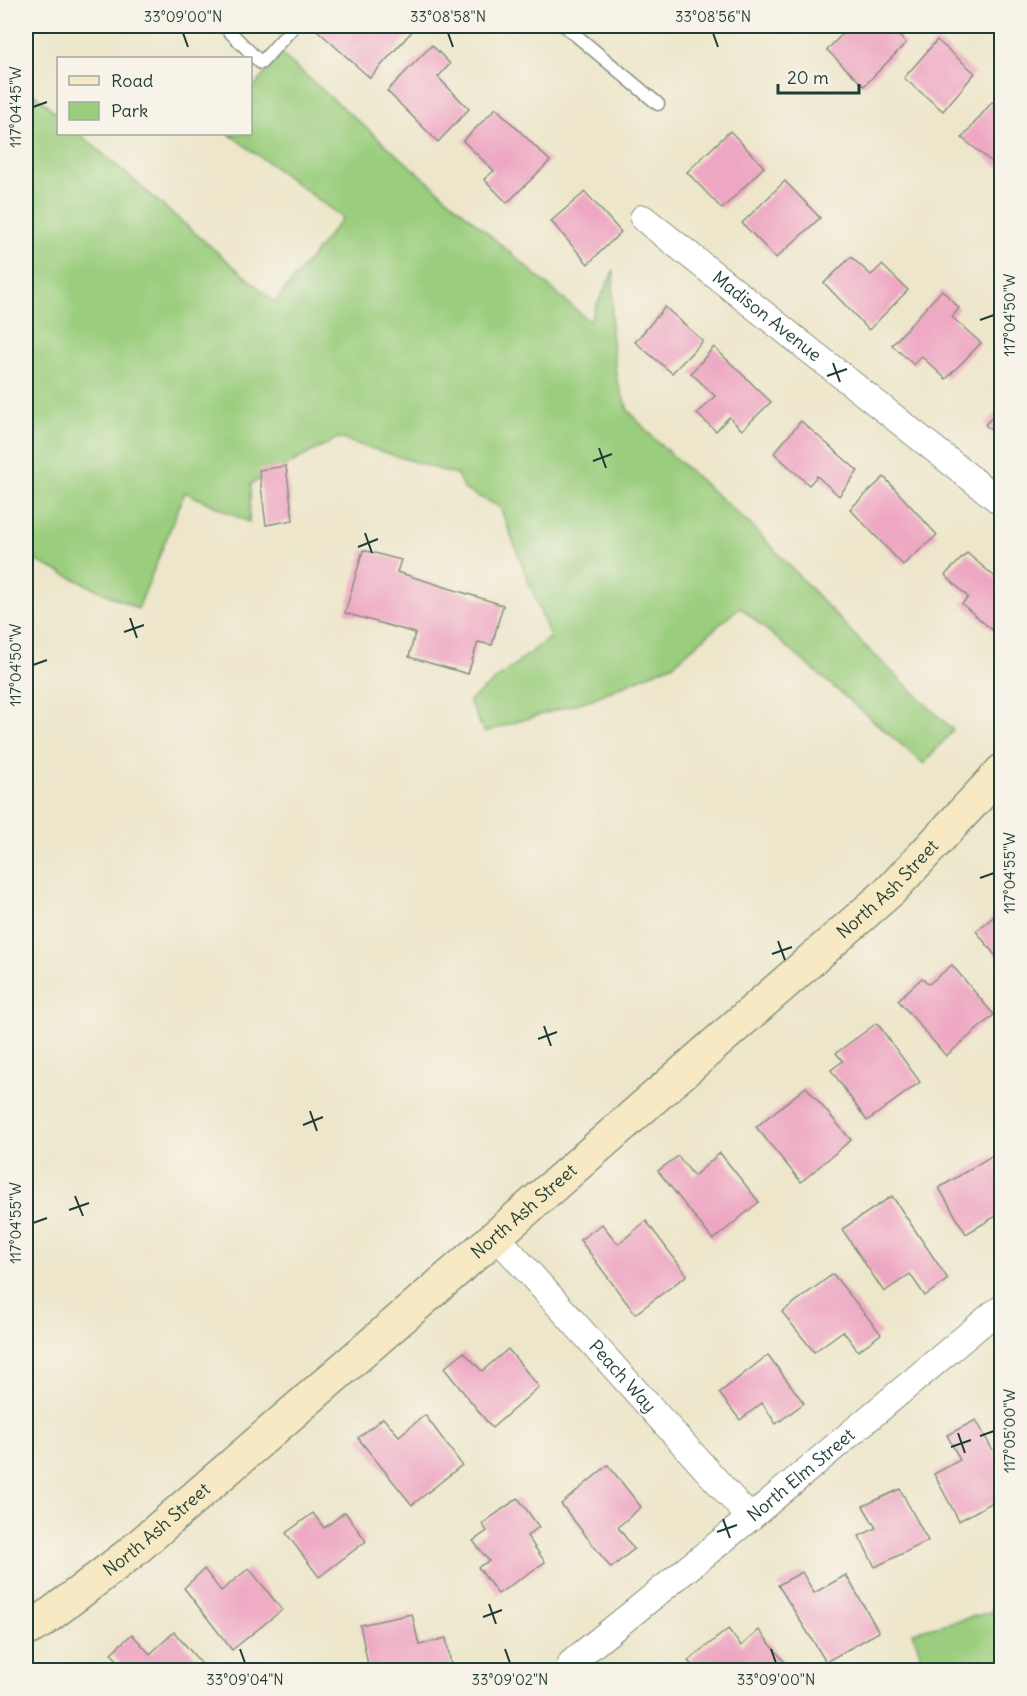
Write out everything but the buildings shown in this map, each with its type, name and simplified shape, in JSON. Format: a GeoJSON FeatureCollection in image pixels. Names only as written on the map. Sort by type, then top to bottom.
{"type":"FeatureCollection","features":[{"type":"Feature","properties":{"kind":"main road","name":"North Ash Street"},"geometry":{"type":"LineString","coordinates":[[26,1630],[42,1621],[132,1552],[891,890],[1002,771]]}},
{"type":"Feature","properties":{"kind":"street","name":"Madison Avenue"},"geometry":{"type":"LineString","coordinates":[[643,218],[1002,503]]}},
{"type":"Feature","properties":{"kind":"street","name":"Peach Way"},"geometry":{"type":"LineString","coordinates":[[496,1236],[750,1518]]}},
{"type":"Feature","properties":{"kind":"street","name":"North Elm Street"},"geometry":{"type":"LineString","coordinates":[[571,1663],[750,1518],[1002,1308]]}},
{"type":"Feature","properties":{"kind":"lane"},"geometry":{"type":"LineString","coordinates":[[224,26],[261,63],[294,26]]}},
{"type":"Feature","properties":{"kind":"lane"},"geometry":{"type":"LineString","coordinates":[[565,26],[658,104]]}},
{"type":"Feature","properties":{"kind":"green space"},"geometry":{"type":"Polygon","coordinates":[[[281,54],[589,321],[614,270],[611,332],[617,381],[628,410],[656,441],[753,527],[862,643],[953,730],[924,764],[740,607],[674,664],[592,699],[484,732],[469,701],[550,637],[500,507],[465,490],[457,475],[338,438],[251,484],[249,522],[185,492],[138,609],[26,556],[26,86],[57,114],[57,135],[81,135],[275,302],[343,218],[230,135],[252,135],[252,89],[281,54]]]}},
{"type":"Feature","properties":{"kind":"green space"},"geometry":{"type":"Polygon","coordinates":[[[1001,1583],[1001,1670],[921,1670],[924,1667],[913,1632],[991,1612],[1001,1583]]]}}]}
